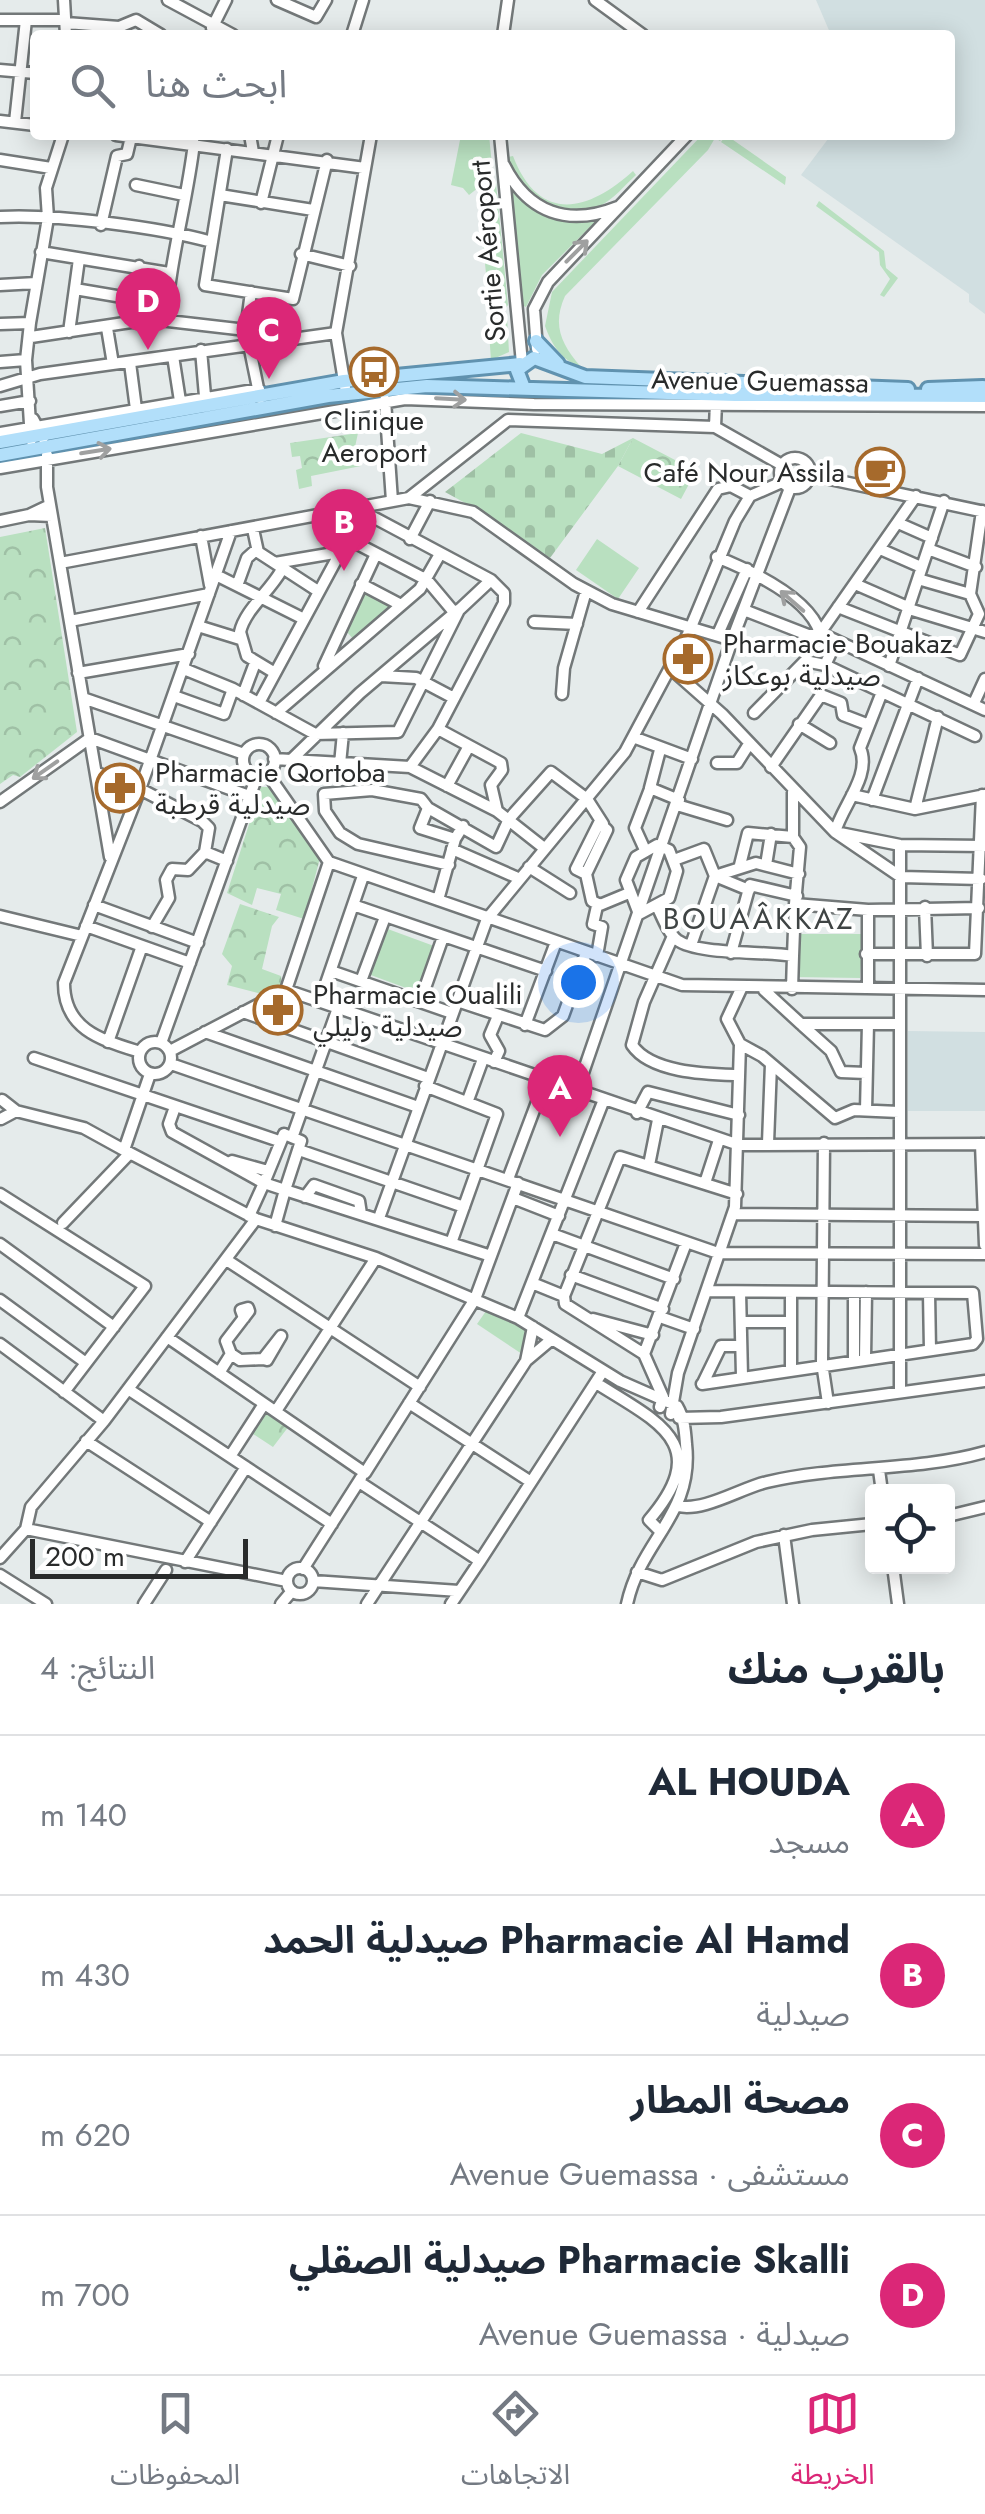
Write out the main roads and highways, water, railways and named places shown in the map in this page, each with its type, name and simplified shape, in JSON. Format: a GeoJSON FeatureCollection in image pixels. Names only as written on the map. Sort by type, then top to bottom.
{"type":"FeatureCollection","features":[{"type":"Feature","properties":{"kind":"main road"},"geometry":{"type":"LineString","coordinates":[[536,342],[572,374]]}},
{"type":"Feature","properties":{"kind":"main road"},"geometry":{"type":"LineString","coordinates":[[0,442],[37,440],[345,387],[521,364],[544,363],[550,377],[543,388],[455,385],[345,387],[260,393],[37,440],[0,455]]}},
{"type":"Feature","properties":{"kind":"main road","name":"Avenue Guemassa"},"geometry":{"type":"LineString","coordinates":[[544,363],[572,374],[716,395],[985,387]]}},
{"type":"Feature","properties":{"kind":"main road"},"geometry":{"type":"LineString","coordinates":[[521,364],[517,377],[524,388]]}},
{"type":"Feature","properties":{"kind":"main road","name":"Avenue Guemassa"},"geometry":{"type":"LineString","coordinates":[[543,388],[716,395],[985,396]]}},
{"type":"Feature","properties":{"kind":"place","name":"Pharmacie Skalli صيدلية الصقلي"},"geometry":{"type":"Point","coordinates":[148,350]}},
{"type":"Feature","properties":{"kind":"place","name":"Clinique Aeroport"},"geometry":{"type":"Point","coordinates":[374,372]}},
{"type":"Feature","properties":{"kind":"place","name":"مصحة المطار"},"geometry":{"type":"Point","coordinates":[269,379]}},
{"type":"Feature","properties":{"kind":"place","name":"Café Nour Assila"},"geometry":{"type":"Point","coordinates":[880,472]}},
{"type":"Feature","properties":{"kind":"place","name":"Pharmacie Al Hamd صيدلية الحمد"},"geometry":{"type":"Point","coordinates":[344,571]}},
{"type":"Feature","properties":{"kind":"place","name":"Pharmacie Bouakaz صيدلية بوعكاز"},"geometry":{"type":"Point","coordinates":[688,659]}},
{"type":"Feature","properties":{"kind":"place","name":"Pharmacie Qortoba صيدلية قرطبة"},"geometry":{"type":"Point","coordinates":[120,788]}},
{"type":"Feature","properties":{"kind":"place","name":"Pharmacie Oualili صيدلية وليلي"},"geometry":{"type":"Point","coordinates":[278,1010]}},
{"type":"Feature","properties":{"kind":"place","name":"AL HOUDA"},"geometry":{"type":"Point","coordinates":[560,1137]}},
{"type":"Feature","properties":{"kind":"district","name":"BOUAÂKKAZ"},"geometry":{"type":"Point","coordinates":[759,918]}}]}
